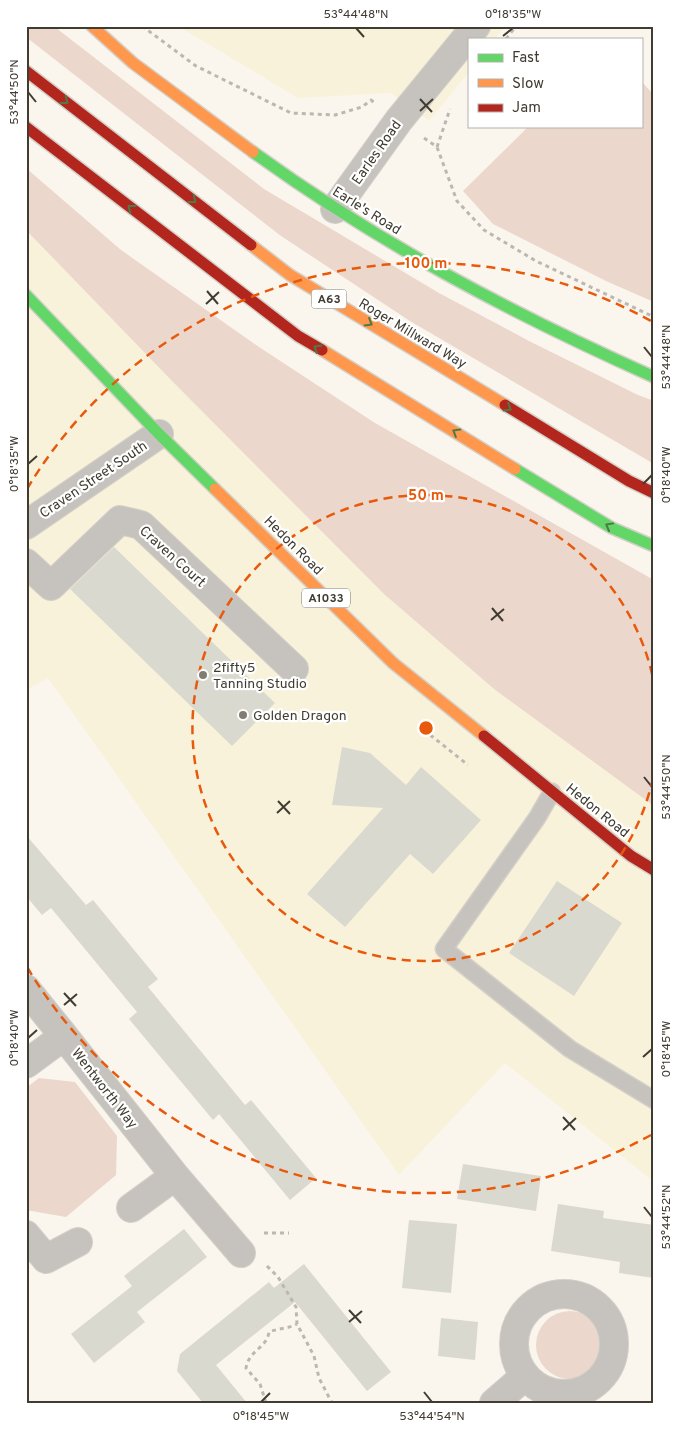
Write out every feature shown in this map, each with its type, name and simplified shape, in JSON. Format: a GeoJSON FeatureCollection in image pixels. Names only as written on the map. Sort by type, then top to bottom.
{"type":"FeatureCollection","features":[{"type":"Feature","properties":{"kind":"highway","name":"Earle's Road"},"geometry":{"type":"LineString","coordinates":[[92,26],[126,57],[232,137],[336,209],[436,270],[589,348],[654,377]]}},
{"type":"Feature","properties":{"kind":"highway","name":"Roger Millward Way"},"geometry":{"type":"LineString","coordinates":[[26,71],[290,275],[629,480],[654,493]]}},
{"type":"Feature","properties":{"kind":"highway"},"geometry":{"type":"LineString","coordinates":[[26,127],[298,336],[612,528],[654,546]]}},
{"type":"Feature","properties":{"kind":"highway","name":"Hedon Road"},"geometry":{"type":"LineString","coordinates":[[26,295],[159,434],[392,663],[631,856],[654,870]]}},
{"type":"Feature","properties":{"kind":"street","name":"Earles Road"},"geometry":{"type":"LineString","coordinates":[[336,209],[398,120],[476,26]]}},
{"type":"Feature","properties":{"kind":"street","name":"Craven Street South"},"geometry":{"type":"LineString","coordinates":[[26,525],[159,434]]}},
{"type":"Feature","properties":{"kind":"street","name":"Craven Court"},"geometry":{"type":"LineString","coordinates":[[26,563],[51,586],[120,520],[141,525],[294,670]]}},
{"type":"Feature","properties":{"kind":"street"},"geometry":{"type":"LineString","coordinates":[[26,989],[64,1036]]}},
{"type":"Feature","properties":{"kind":"street","name":"Wentworth Way"},"geometry":{"type":"LineString","coordinates":[[26,1064],[64,1036],[175,1176],[240,1253]]}},
{"type":"Feature","properties":{"kind":"street"},"geometry":{"type":"LineString","coordinates":[[131,1208],[175,1176]]}},
{"type":"Feature","properties":{"kind":"street"},"geometry":{"type":"LineString","coordinates":[[26,1235],[46,1259],[78,1242]]}},
{"type":"Feature","properties":{"kind":"street"},"geometry":{"type":"LineString","coordinates":[[494,1403],[525,1376]]}},
{"type":"Feature","properties":{"kind":"lane"},"geometry":{"type":"LineString","coordinates":[[552,792],[537,818],[444,949],[570,1049],[654,1100]]}},
{"type":"Feature","properties":{"kind":"path"},"geometry":{"type":"LineString","coordinates":[[142,26],[196,66],[291,113],[335,114],[362,107],[371,100]]}},
{"type":"Feature","properties":{"kind":"path"},"geometry":{"type":"LineString","coordinates":[[507,38],[516,26]]}},
{"type":"Feature","properties":{"kind":"path"},"geometry":{"type":"LineString","coordinates":[[453,105],[448,112],[437,147],[457,201],[484,230],[536,261],[654,317]]}},
{"type":"Feature","properties":{"kind":"path"},"geometry":{"type":"LineString","coordinates":[[278,1277],[296,1307],[297,1324],[314,1356],[319,1378],[332,1403]]}},
{"type":"Feature","properties":{"kind":"path"},"geometry":{"type":"LineString","coordinates":[[266,1403],[260,1384],[246,1368],[247,1360],[268,1339],[269,1332],[279,1328],[289,1329],[297,1324]]}},
{"type":"Feature","properties":{"kind":"shaded area"},"geometry":{"type":"Polygon","coordinates":[[[26,26],[55,26],[264,189],[439,293],[531,342],[638,395],[654,401],[654,464],[410,321],[281,236],[26,37],[26,26]]]}},
{"type":"Feature","properties":{"kind":"shaded area"},"geometry":{"type":"Polygon","coordinates":[[[178,26],[505,26],[496,38],[468,38],[468,73],[429,121],[391,93],[298,98],[178,26]]]}},
{"type":"Feature","properties":{"kind":"shaded area"},"geometry":{"type":"Polygon","coordinates":[[[642,82],[654,95],[654,302],[606,281],[493,224],[463,191],[527,128],[642,128],[642,82]]]}},
{"type":"Feature","properties":{"kind":"shaded area"},"geometry":{"type":"Polygon","coordinates":[[[26,168],[121,250],[259,347],[375,423],[654,580],[654,806],[494,689],[384,594],[173,382],[26,230],[26,168]]]}},
{"type":"Feature","properties":{"kind":"shaded area"},"geometry":{"type":"Polygon","coordinates":[[[26,230],[173,382],[384,594],[494,689],[654,806],[654,1182],[505,1063],[399,1175],[48,678],[26,690],[26,230]]]}},
{"type":"Feature","properties":{"kind":"shaded area"},"geometry":{"type":"Polygon","coordinates":[[[39,1078],[75,1082],[117,1136],[116,1175],[66,1217],[26,1210],[26,1088],[39,1078]]]}},
{"type":"Feature","properties":{"kind":"shaded area"},"geometry":{"type":"Polygon","coordinates":[[[563,1311],[577,1311],[589,1316],[599,1326],[604,1338],[604,1352],[599,1364],[589,1374],[577,1379],[563,1379],[551,1374],[541,1364],[536,1352],[536,1338],[541,1326],[551,1316],[563,1311]]]}},
{"type":"Feature","properties":{"kind":"building"},"geometry":{"type":"Polygon","coordinates":[[[114,547],[275,703],[232,746],[70,589],[114,547]]]}},
{"type":"Feature","properties":{"kind":"building"},"geometry":{"type":"Polygon","coordinates":[[[342,747],[370,753],[406,785],[421,767],[481,820],[433,874],[410,854],[345,927],[307,894],[383,808],[332,805],[342,747]]]}},
{"type":"Feature","properties":{"kind":"building"},"geometry":{"type":"Polygon","coordinates":[[[26,835],[86,905],[93,900],[158,979],[148,987],[245,1105],[251,1100],[316,1178],[290,1200],[219,1114],[213,1120],[129,1019],[137,1012],[51,908],[42,915],[26,896],[26,835]]]}},
{"type":"Feature","properties":{"kind":"building"},"geometry":{"type":"Polygon","coordinates":[[[557,881],[622,923],[574,996],[509,953],[557,881]]]}},
{"type":"Feature","properties":{"kind":"building"},"geometry":{"type":"Polygon","coordinates":[[[463,1164],[541,1176],[536,1211],[457,1199],[463,1164]]]}},
{"type":"Feature","properties":{"kind":"building"},"geometry":{"type":"Polygon","coordinates":[[[558,1204],[604,1211],[603,1218],[654,1225],[654,1278],[619,1273],[620,1262],[551,1251],[558,1204]]]}},
{"type":"Feature","properties":{"kind":"building"},"geometry":{"type":"Polygon","coordinates":[[[409,1220],[457,1224],[451,1293],[402,1288],[409,1220]]]}},
{"type":"Feature","properties":{"kind":"building"},"geometry":{"type":"Polygon","coordinates":[[[184,1229],[207,1257],[137,1312],[145,1322],[94,1363],[71,1334],[132,1286],[124,1276],[184,1229]]]}},
{"type":"Feature","properties":{"kind":"building"},"geometry":{"type":"Polygon","coordinates":[[[304,1264],[391,1372],[367,1391],[295,1302],[216,1365],[247,1403],[203,1403],[177,1371],[180,1354],[269,1282],[274,1288],[304,1264]]]}},
{"type":"Feature","properties":{"kind":"building"},"geometry":{"type":"Polygon","coordinates":[[[441,1318],[478,1322],[475,1360],[438,1356],[441,1318]]]}},
{"type":"Feature","properties":{"kind":"traffic: fast"},"geometry":{"type":"LineString","coordinates":[[253,152],[349,217],[398,247],[549,328],[654,377]]}},
{"type":"Feature","properties":{"kind":"traffic: fast"},"geometry":{"type":"LineString","coordinates":[[26,295],[159,434],[215,489]]}},
{"type":"Feature","properties":{"kind":"traffic: fast"},"geometry":{"type":"LineString","coordinates":[[515,469],[612,528],[654,546]]}},
{"type":"Feature","properties":{"kind":"traffic: slow"},"geometry":{"type":"LineString","coordinates":[[92,26],[133,63],[253,152]]}},
{"type":"Feature","properties":{"kind":"traffic: slow"},"geometry":{"type":"LineString","coordinates":[[251,245],[290,275],[505,405]]}},
{"type":"Feature","properties":{"kind":"traffic: slow"},"geometry":{"type":"LineString","coordinates":[[322,350],[515,469]]}},
{"type":"Feature","properties":{"kind":"traffic: slow"},"geometry":{"type":"LineString","coordinates":[[215,489],[393,663],[484,736]]}},
{"type":"Feature","properties":{"kind":"traffic: jam"},"geometry":{"type":"LineString","coordinates":[[26,71],[251,245]]}},
{"type":"Feature","properties":{"kind":"traffic: jam"},"geometry":{"type":"LineString","coordinates":[[26,127],[298,336],[322,350]]}},
{"type":"Feature","properties":{"kind":"traffic: jam"},"geometry":{"type":"LineString","coordinates":[[505,405],[629,481],[654,493]]}},
{"type":"Feature","properties":{"kind":"traffic: jam"},"geometry":{"type":"LineString","coordinates":[[484,736],[631,856],[654,870]]}},
{"type":"Feature","properties":{"kind":"place","name":"2fifty5 Tanning Studio"},"geometry":{"type":"Point","coordinates":[203,675]}},
{"type":"Feature","properties":{"kind":"place","name":"Golden Dragon"},"geometry":{"type":"Point","coordinates":[243,715]}}]}
